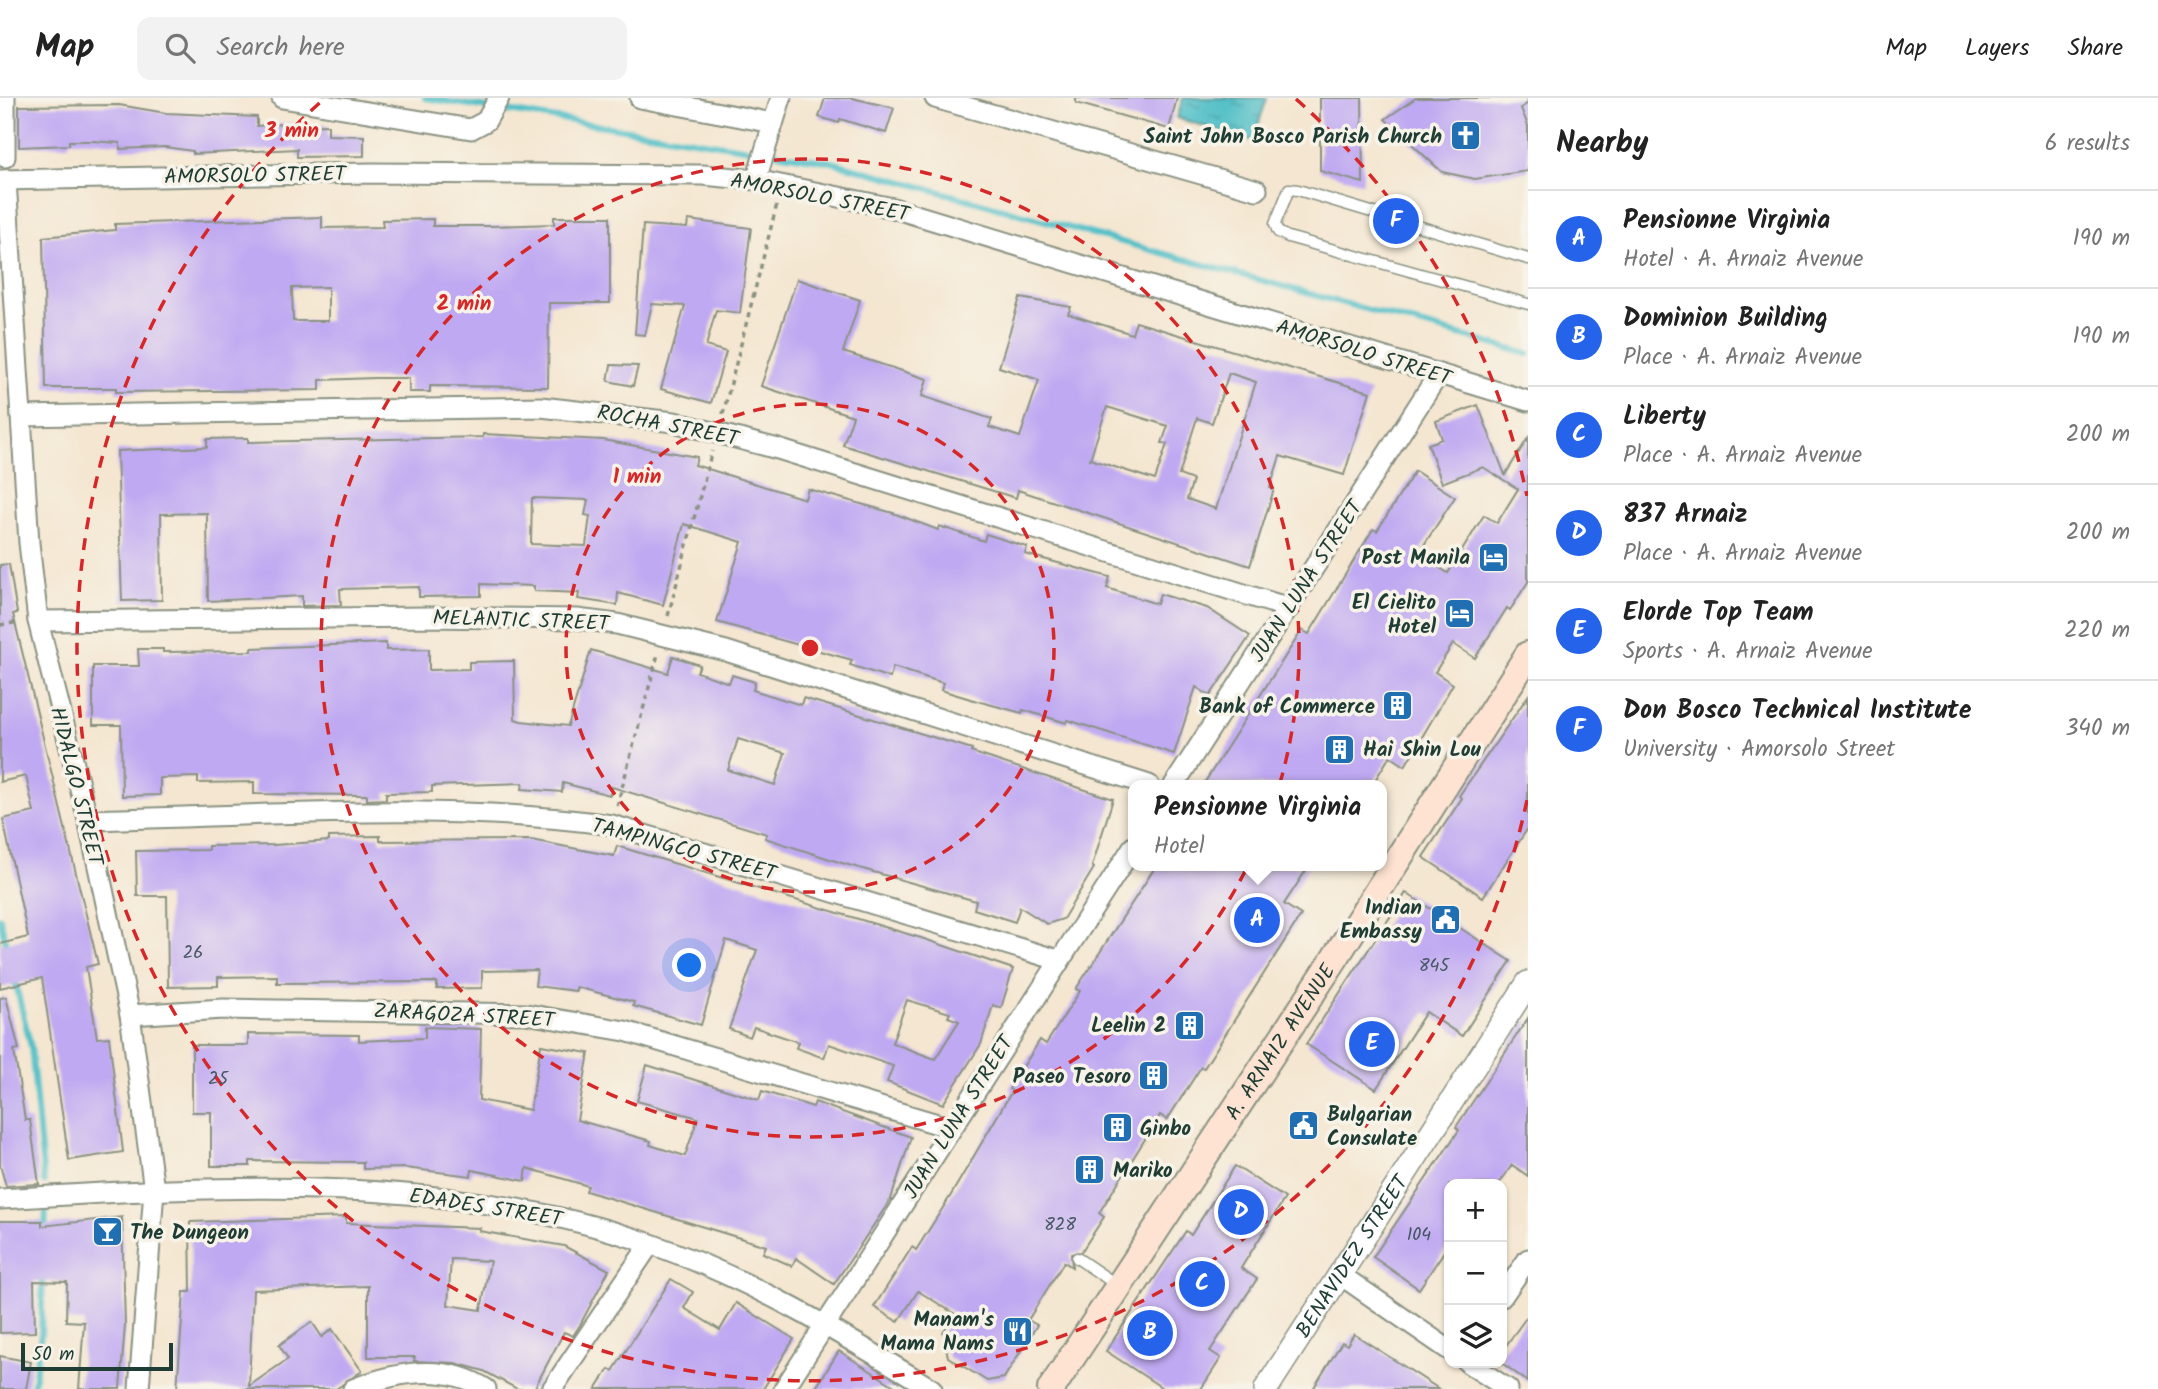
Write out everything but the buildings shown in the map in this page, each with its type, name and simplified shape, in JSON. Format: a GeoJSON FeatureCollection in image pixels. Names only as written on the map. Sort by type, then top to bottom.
{"type":"FeatureCollection","features":[{"type":"Feature","properties":{"kind":"main road","name":"A. ARNAIZ AVENUE"},"geometry":{"type":"LineString","coordinates":[[1051,1389],[1117,1285],[1333,961],[1528,655]]}},
{"type":"Feature","properties":{"kind":"street"},"geometry":{"type":"LineString","coordinates":[[5,98],[5,157]]}},
{"type":"Feature","properties":{"kind":"street"},"geometry":{"type":"LineString","coordinates":[[282,98],[471,129],[486,121],[499,98]]}},
{"type":"Feature","properties":{"kind":"street"},"geometry":{"type":"LineString","coordinates":[[640,98],[774,123]]}},
{"type":"Feature","properties":{"kind":"street"},"geometry":{"type":"LineString","coordinates":[[756,180],[781,98]]}},
{"type":"Feature","properties":{"kind":"street"},"geometry":{"type":"LineString","coordinates":[[935,98],[1257,190]]}},
{"type":"Feature","properties":{"kind":"street","name":"AMORSOLO STREET"},"geometry":{"type":"LineString","coordinates":[[3,180],[386,173],[703,175],[756,180],[893,208],[1528,401]]}},
{"type":"Feature","properties":{"kind":"street","name":"HIDALGO STREET"},"geometry":{"type":"LineString","coordinates":[[3,180],[38,621],[88,820],[130,1015],[154,1190],[139,1389]]}},
{"type":"Feature","properties":{"kind":"street","name":"JUAN LUNA STREET"},"geometry":{"type":"LineString","coordinates":[[1177,780],[1438,375]]}},
{"type":"Feature","properties":{"kind":"street","name":"ROCHA STREET"},"geometry":{"type":"LineString","coordinates":[[21,416],[541,407],[638,416],[718,432],[1289,608]]}},
{"type":"Feature","properties":{"kind":"street","name":"MELANTIC STREET"},"geometry":{"type":"LineString","coordinates":[[38,621],[429,617],[577,619],[617,624],[726,651],[1133,780]]}},
{"type":"Feature","properties":{"kind":"street","name":"TAMPINGCO STREET"},"geometry":{"type":"LineString","coordinates":[[88,820],[480,812],[612,825],[1058,960]]}},
{"type":"Feature","properties":{"kind":"street","name":"JUAN LUNA STREET"},"geometry":{"type":"LineString","coordinates":[[784,1389],[1128,855]]}},
{"type":"Feature","properties":{"kind":"street","name":"BENAVIDEZ STREET"},"geometry":{"type":"LineString","coordinates":[[1266,1389],[1528,983]]}},
{"type":"Feature","properties":{"kind":"street","name":"ZARAGOZA STREET"},"geometry":{"type":"LineString","coordinates":[[130,1015],[223,1009],[526,1014],[625,1031],[951,1128]]}},
{"type":"Feature","properties":{"kind":"street","name":"EDADES STREET"},"geometry":{"type":"LineString","coordinates":[[0,1199],[154,1190],[394,1191],[563,1218],[650,1244],[770,1294],[932,1389]]}},
{"type":"Feature","properties":{"kind":"street"},"geometry":{"type":"LineString","coordinates":[[552,1389],[650,1244]]}},
{"type":"Feature","properties":{"kind":"street"},"geometry":{"type":"LineString","coordinates":[[1507,1290],[1528,1259]]}},
{"type":"Feature","properties":{"kind":"street"},"geometry":{"type":"LineString","coordinates":[[1339,1275],[1444,1347]]}},
{"type":"Feature","properties":{"kind":"street"},"geometry":{"type":"LineString","coordinates":[[1476,1368],[1508,1389]]}},
{"type":"Feature","properties":{"kind":"street"},"geometry":{"type":"LineString","coordinates":[[353,1389],[388,1375],[433,1372],[476,1383],[486,1389]]}},
{"type":"Feature","properties":{"kind":"lane"},"geometry":{"type":"LineString","coordinates":[[1528,259],[1298,190],[1289,189],[1275,224],[1278,232],[1288,237],[1528,304]]}},
{"type":"Feature","properties":{"kind":"lane"},"geometry":{"type":"LineString","coordinates":[[1077,1258],[1117,1285]]}},
{"type":"Feature","properties":{"kind":"path"},"geometry":{"type":"LineString","coordinates":[[718,432],[782,185]]}},
{"type":"Feature","properties":{"kind":"water"},"geometry":{"type":"Polygon","coordinates":[[[1183,98],[1267,98],[1253,141],[1177,118],[1183,98]]]}},
{"type":"Feature","properties":{"kind":"waterway"},"geometry":{"type":"LineString","coordinates":[[425,98],[832,162],[1528,354]]}},
{"type":"Feature","properties":{"kind":"waterway"},"geometry":{"type":"LineString","coordinates":[[0,918],[7,949]]}},
{"type":"Feature","properties":{"kind":"waterway"},"geometry":{"type":"LineString","coordinates":[[14,977],[31,1047],[44,1182]]}},
{"type":"Feature","properties":{"kind":"waterway"},"geometry":{"type":"LineString","coordinates":[[45,1234],[46,1207]]}},
{"type":"Feature","properties":{"kind":"waterway"},"geometry":{"type":"LineString","coordinates":[[33,1389],[41,1333],[43,1276]]}},
{"type":"Feature","properties":{"kind":"place","name":"Saint John Bosco Parish Church"},"geometry":{"type":"Point","coordinates":[1465,136]}},
{"type":"Feature","properties":{"kind":"place","name":"Don Bosco Technical Institute"},"geometry":{"type":"Point","coordinates":[1396,221]}},
{"type":"Feature","properties":{"kind":"place","name":"Post Manila"},"geometry":{"type":"Point","coordinates":[1493,557]}},
{"type":"Feature","properties":{"kind":"place","name":"El Cielito Hotel"},"geometry":{"type":"Point","coordinates":[1459,614]}},
{"type":"Feature","properties":{"kind":"place","name":"Bank of Commerce"},"geometry":{"type":"Point","coordinates":[1398,706]}},
{"type":"Feature","properties":{"kind":"place","name":"Hai Shin Lou"},"geometry":{"type":"Point","coordinates":[1340,749]}},
{"type":"Feature","properties":{"kind":"place","name":"Indian Embassy"},"geometry":{"type":"Point","coordinates":[1445,919]}},
{"type":"Feature","properties":{"kind":"place","name":"Pensionne Virginia"},"geometry":{"type":"Point","coordinates":[1257,920]}},
{"type":"Feature","properties":{"kind":"place","name":"Leelin 2"},"geometry":{"type":"Point","coordinates":[1189,1025]}},
{"type":"Feature","properties":{"kind":"place","name":"Elorde Top Team"},"geometry":{"type":"Point","coordinates":[1372,1044]}},
{"type":"Feature","properties":{"kind":"place","name":"Paseo Tesoro"},"geometry":{"type":"Point","coordinates":[1154,1076]}},
{"type":"Feature","properties":{"kind":"place","name":"Bulgarian Consulate"},"geometry":{"type":"Point","coordinates":[1304,1126]}},
{"type":"Feature","properties":{"kind":"place","name":"Ginbo"},"geometry":{"type":"Point","coordinates":[1117,1128]}},
{"type":"Feature","properties":{"kind":"place","name":"Mariko"},"geometry":{"type":"Point","coordinates":[1090,1170]}},
{"type":"Feature","properties":{"kind":"place","name":"837 Arnaiz"},"geometry":{"type":"Point","coordinates":[1241,1212]}},
{"type":"Feature","properties":{"kind":"place","name":"The Dungeon"},"geometry":{"type":"Point","coordinates":[107,1232]}},
{"type":"Feature","properties":{"kind":"place","name":"Liberty"},"geometry":{"type":"Point","coordinates":[1202,1284]}},
{"type":"Feature","properties":{"kind":"place","name":"Manam's Mama Nams"},"geometry":{"type":"Point","coordinates":[1017,1331]}},
{"type":"Feature","properties":{"kind":"place","name":"Dominion Building"},"geometry":{"type":"Point","coordinates":[1150,1333]}}]}
